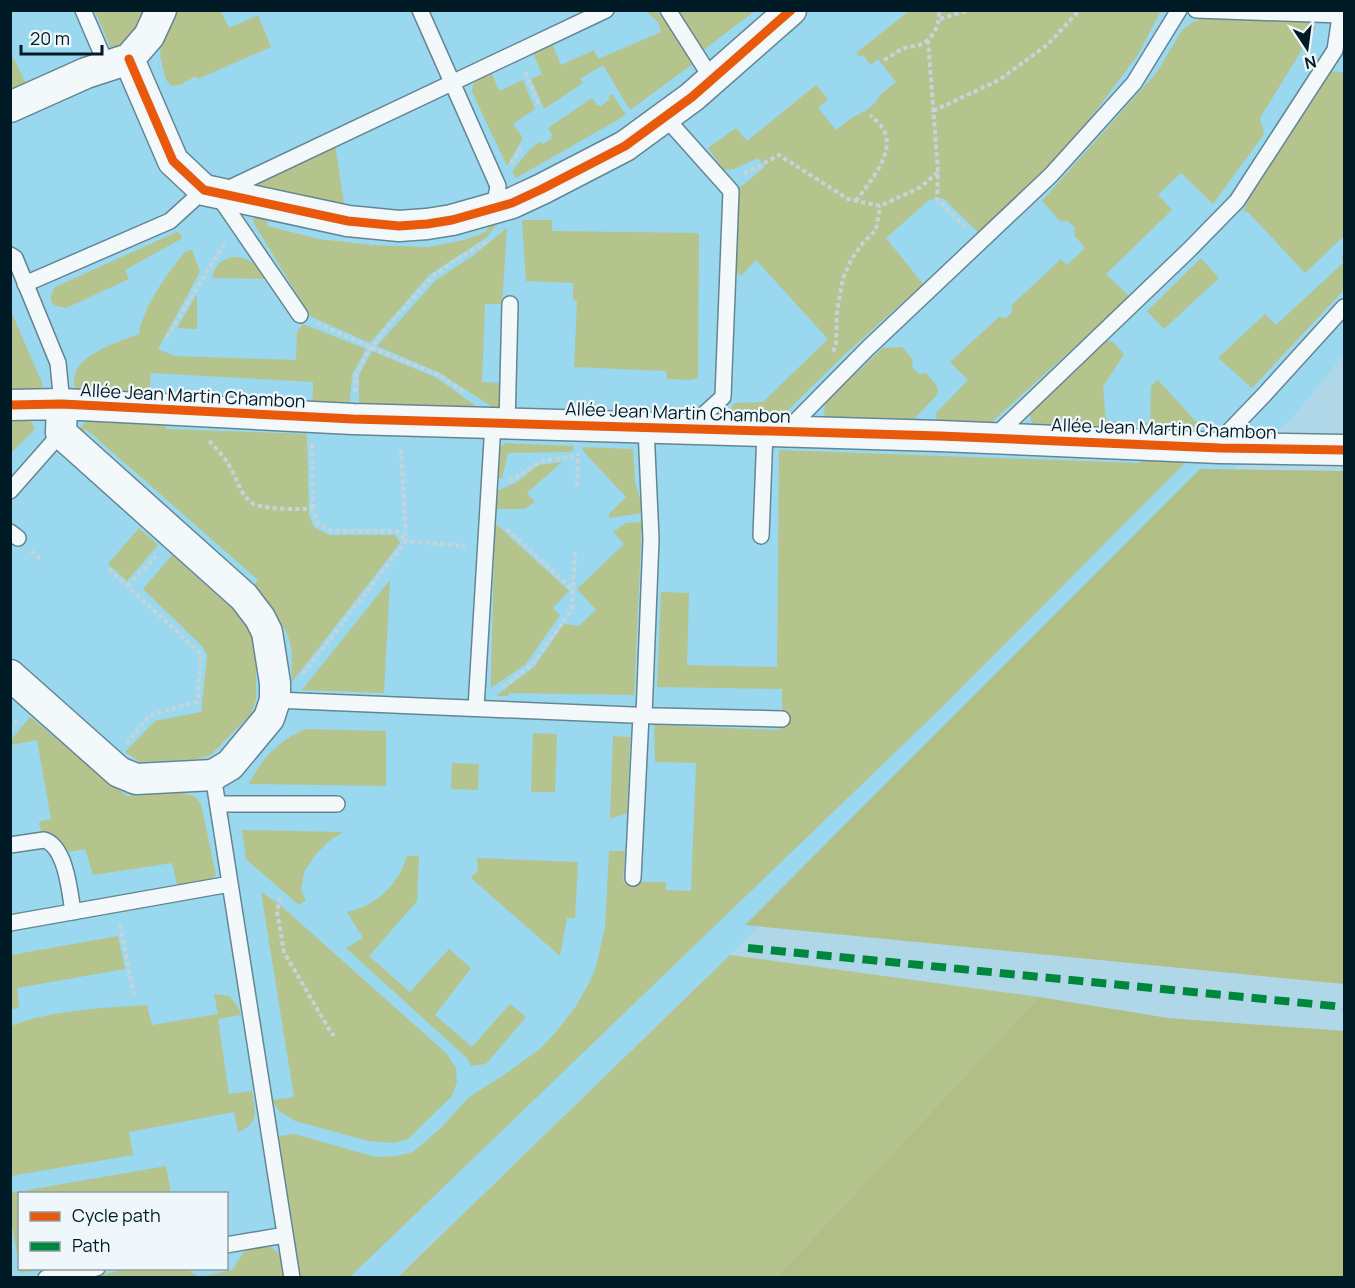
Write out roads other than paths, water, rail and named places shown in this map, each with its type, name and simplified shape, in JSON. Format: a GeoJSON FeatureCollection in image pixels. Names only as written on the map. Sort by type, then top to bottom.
{"type":"FeatureCollection","features":[{"type":"Feature","properties":{"kind":"street"},"geometry":{"type":"LineString","coordinates":[[10,108],[86,73],[118,63],[149,36],[161,10]]}},
{"type":"Feature","properties":{"kind":"street"},"geometry":{"type":"LineString","coordinates":[[118,63],[173,161],[211,192],[348,221],[399,226],[452,220],[492,223],[512,203],[625,146],[692,97],[791,10]]}},
{"type":"Feature","properties":{"kind":"street","name":"Allée Jean Martin Chambon"},"geometry":{"type":"LineString","coordinates":[[10,405],[62,419],[179,411],[312,418],[1344,450]]}},
{"type":"Feature","properties":{"kind":"street"},"geometry":{"type":"LineString","coordinates":[[10,675],[109,764],[119,772],[136,779],[213,775],[230,765],[269,718],[278,700],[267,632],[260,618],[244,597],[176,535],[62,419]]}},
{"type":"Feature","properties":{"kind":"lane"},"geometry":{"type":"LineString","coordinates":[[83,10],[118,63]]}},
{"type":"Feature","properties":{"kind":"lane"},"geometry":{"type":"LineString","coordinates":[[420,10],[498,186],[492,223]]}},
{"type":"Feature","properties":{"kind":"lane"},"geometry":{"type":"LineString","coordinates":[[25,284],[170,221],[211,192],[452,84],[606,10]]}},
{"type":"Feature","properties":{"kind":"lane"},"geometry":{"type":"LineString","coordinates":[[668,10],[712,80]]}},
{"type":"Feature","properties":{"kind":"lane"},"geometry":{"type":"LineString","coordinates":[[761,536],[775,431],[868,348],[1051,175],[1134,83],[1179,10]]}},
{"type":"Feature","properties":{"kind":"lane"},"geometry":{"type":"LineString","coordinates":[[992,439],[1237,201],[1335,50],[1341,13],[1196,10]]}},
{"type":"Feature","properties":{"kind":"lane"},"geometry":{"type":"LineString","coordinates":[[665,117],[731,191],[723,397],[688,429]]}},
{"type":"Feature","properties":{"kind":"lane"},"geometry":{"type":"LineString","coordinates":[[211,192],[237,223],[300,315]]}},
{"type":"Feature","properties":{"kind":"lane"},"geometry":{"type":"LineString","coordinates":[[10,255],[15,258],[58,363],[62,419],[10,491]]}},
{"type":"Feature","properties":{"kind":"lane"},"geometry":{"type":"LineString","coordinates":[[476,708],[489,489],[500,424],[510,304]]}},
{"type":"Feature","properties":{"kind":"lane"},"geometry":{"type":"LineString","coordinates":[[1214,447],[1344,307]]}},
{"type":"Feature","properties":{"kind":"lane"},"geometry":{"type":"LineString","coordinates":[[633,878],[651,539],[646,428]]}},
{"type":"Feature","properties":{"kind":"lane"},"geometry":{"type":"LineString","coordinates":[[278,700],[642,715],[782,718]]}},
{"type":"Feature","properties":{"kind":"lane"},"geometry":{"type":"LineString","coordinates":[[213,775],[292,1278]]}},
{"type":"Feature","properties":{"kind":"lane"},"geometry":{"type":"LineString","coordinates":[[218,804],[337,804]]}},
{"type":"Feature","properties":{"kind":"lane"},"geometry":{"type":"LineString","coordinates":[[11,842],[50,841],[66,872],[73,912]]}},
{"type":"Feature","properties":{"kind":"lane"},"geometry":{"type":"LineString","coordinates":[[10,923],[230,884]]}},
{"type":"Feature","properties":{"kind":"lane"},"geometry":{"type":"LineString","coordinates":[[228,1245],[285,1235]]}},
{"type":"Feature","properties":{"kind":"lane"},"geometry":{"type":"LineString","coordinates":[[46,1278],[91,1270]]}}]}
